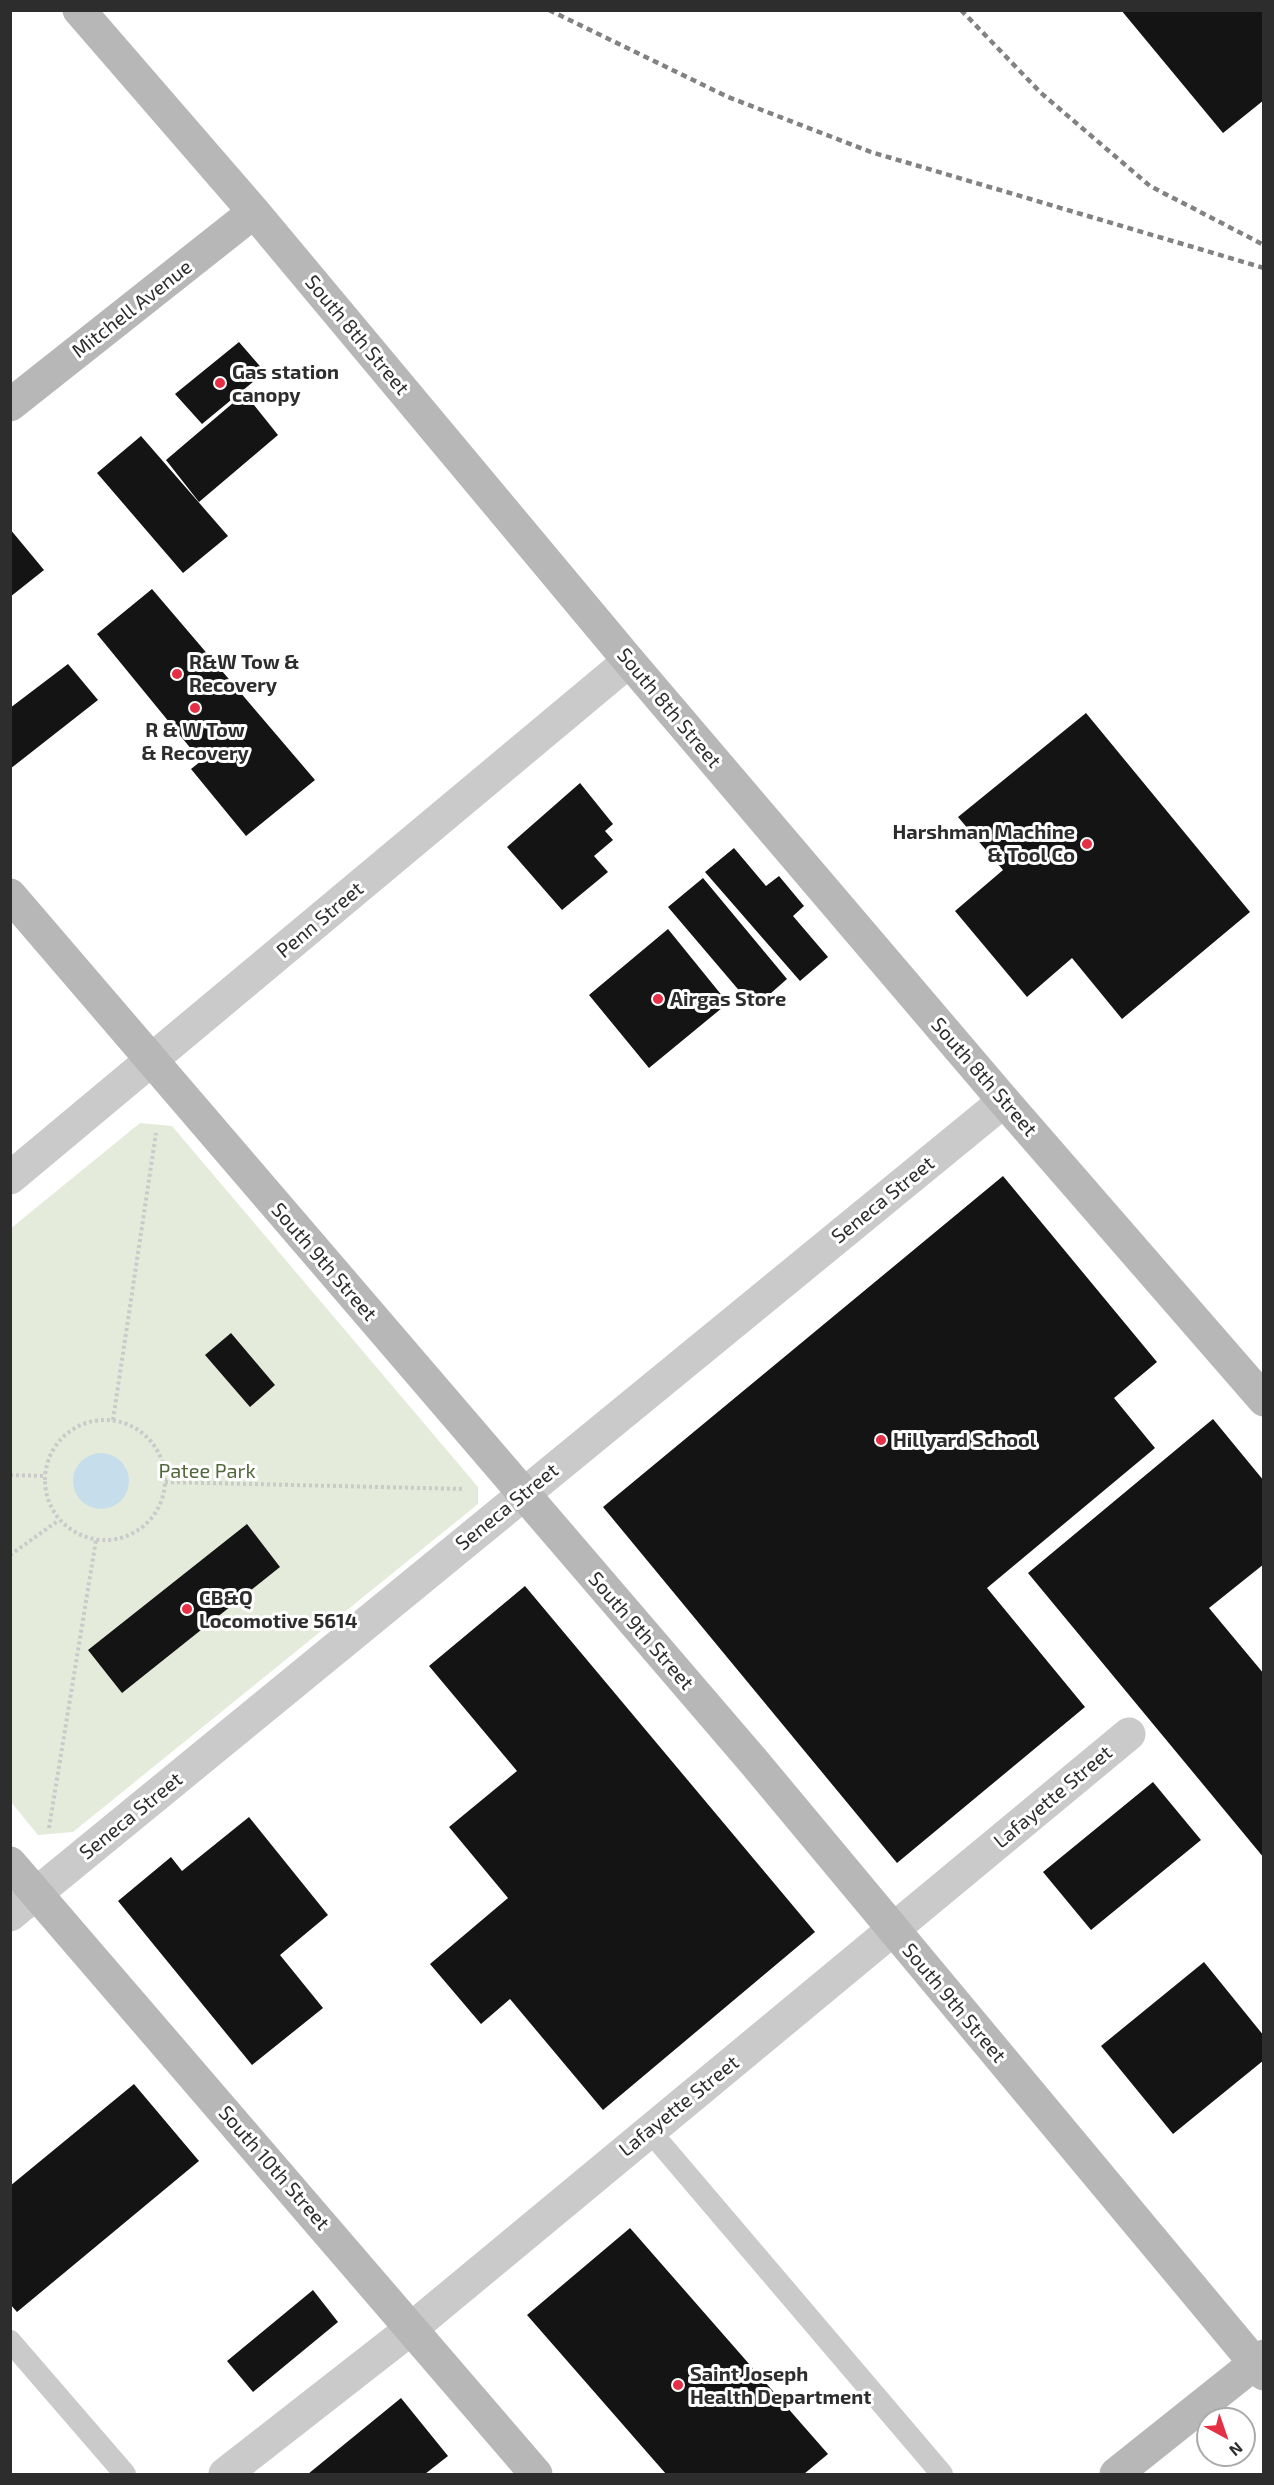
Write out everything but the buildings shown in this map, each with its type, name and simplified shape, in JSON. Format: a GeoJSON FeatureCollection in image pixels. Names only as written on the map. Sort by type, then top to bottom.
{"type":"FeatureCollection","features":[{"type":"Feature","properties":{"kind":"main road","name":"South 8th Street"},"geometry":{"type":"LineString","coordinates":[[79,10],[254,213],[629,661],[1004,1101],[1263,1400]]}},
{"type":"Feature","properties":{"kind":"main road","name":"Mitchell Avenue"},"geometry":{"type":"LineString","coordinates":[[10,405],[254,213]]}},
{"type":"Feature","properties":{"kind":"main road","name":"South 9th Street"},"geometry":{"type":"LineString","coordinates":[[10,895],[754,1762],[1261,2364]]}},
{"type":"Feature","properties":{"kind":"main road","name":"South 10th Street"},"geometry":{"type":"LineString","coordinates":[[10,1863],[536,2475]]}},
{"type":"Feature","properties":{"kind":"main road"},"geometry":{"type":"LineString","coordinates":[[1116,2475],[1261,2364]]}},
{"type":"Feature","properties":{"kind":"street","name":"Penn Street"},"geometry":{"type":"LineString","coordinates":[[10,1178],[629,661]]}},
{"type":"Feature","properties":{"kind":"street","name":"Seneca Street"},"geometry":{"type":"LineString","coordinates":[[10,1915],[1004,1101]]}},
{"type":"Feature","properties":{"kind":"street","name":"Lafayette Street"},"geometry":{"type":"LineString","coordinates":[[225,2475],[412,2328],[1128,1734]]}},
{"type":"Feature","properties":{"kind":"lane"},"geometry":{"type":"LineString","coordinates":[[649,2130],[942,2475]]}},
{"type":"Feature","properties":{"kind":"lane"},"geometry":{"type":"LineString","coordinates":[[10,2341],[125,2475]]}},
{"type":"Feature","properties":{"kind":"path"},"geometry":{"type":"LineString","coordinates":[[113,1420],[156,1133]]}},
{"type":"Feature","properties":{"kind":"path"},"geometry":{"type":"LineString","coordinates":[[113,1420],[141,1431],[152,1442],[160,1454],[165,1482],[161,1502],[150,1520],[135,1532],[116,1539],[96,1540],[69,1529],[59,1520],[50,1506],[45,1476],[49,1457],[60,1440],[75,1428],[93,1421],[113,1420]]}},
{"type":"Feature","properties":{"kind":"path"},"geometry":{"type":"LineString","coordinates":[[10,1475],[45,1476]]}},
{"type":"Feature","properties":{"kind":"path"},"geometry":{"type":"LineString","coordinates":[[165,1482],[465,1489]]}},
{"type":"Feature","properties":{"kind":"path"},"geometry":{"type":"LineString","coordinates":[[10,1555],[59,1520]]}},
{"type":"Feature","properties":{"kind":"path"},"geometry":{"type":"LineString","coordinates":[[49,1828],[96,1540]]}},
{"type":"Feature","properties":{"kind":"green space","name":"Patee Park"},"geometry":{"type":"Polygon","coordinates":[[[140,1123],[172,1126],[478,1487],[478,1504],[73,1832],[38,1835],[11,1802],[10,1229],[140,1123]]]}},
{"type":"Feature","properties":{"kind":"water"},"geometry":{"type":"Polygon","coordinates":[[[101,1453],[112,1455],[121,1461],[127,1470],[129,1481],[127,1492],[121,1501],[112,1507],[101,1509],[90,1507],[81,1501],[75,1492],[73,1481],[75,1470],[81,1461],[90,1455],[101,1453]]]}},
{"type":"Feature","properties":{"kind":"railway"},"geometry":{"type":"LineString","coordinates":[[549,10],[728,97],[871,152],[1264,268]]}},
{"type":"Feature","properties":{"kind":"railway"},"geometry":{"type":"LineString","coordinates":[[961,10],[1041,93],[1150,186],[1264,245]]}},
{"type":"Feature","properties":{"kind":"place","name":"Gas station canopy"},"geometry":{"type":"Point","coordinates":[220,383]}},
{"type":"Feature","properties":{"kind":"place","name":"R&W Tow & Recovery"},"geometry":{"type":"Point","coordinates":[177,674]}},
{"type":"Feature","properties":{"kind":"place","name":"R & W Tow & Recovery"},"geometry":{"type":"Point","coordinates":[195,708]}},
{"type":"Feature","properties":{"kind":"place","name":"Harshman Machine & Tool Co"},"geometry":{"type":"Point","coordinates":[1087,844]}},
{"type":"Feature","properties":{"kind":"place","name":"Airgas Store"},"geometry":{"type":"Point","coordinates":[658,999]}},
{"type":"Feature","properties":{"kind":"place","name":"Hillyard School"},"geometry":{"type":"Point","coordinates":[881,1440]}},
{"type":"Feature","properties":{"kind":"place","name":"CB&Q Locomotive 5614"},"geometry":{"type":"Point","coordinates":[187,1609]}},
{"type":"Feature","properties":{"kind":"place","name":"Saint Joseph Health Department"},"geometry":{"type":"Point","coordinates":[678,2385]}}]}
